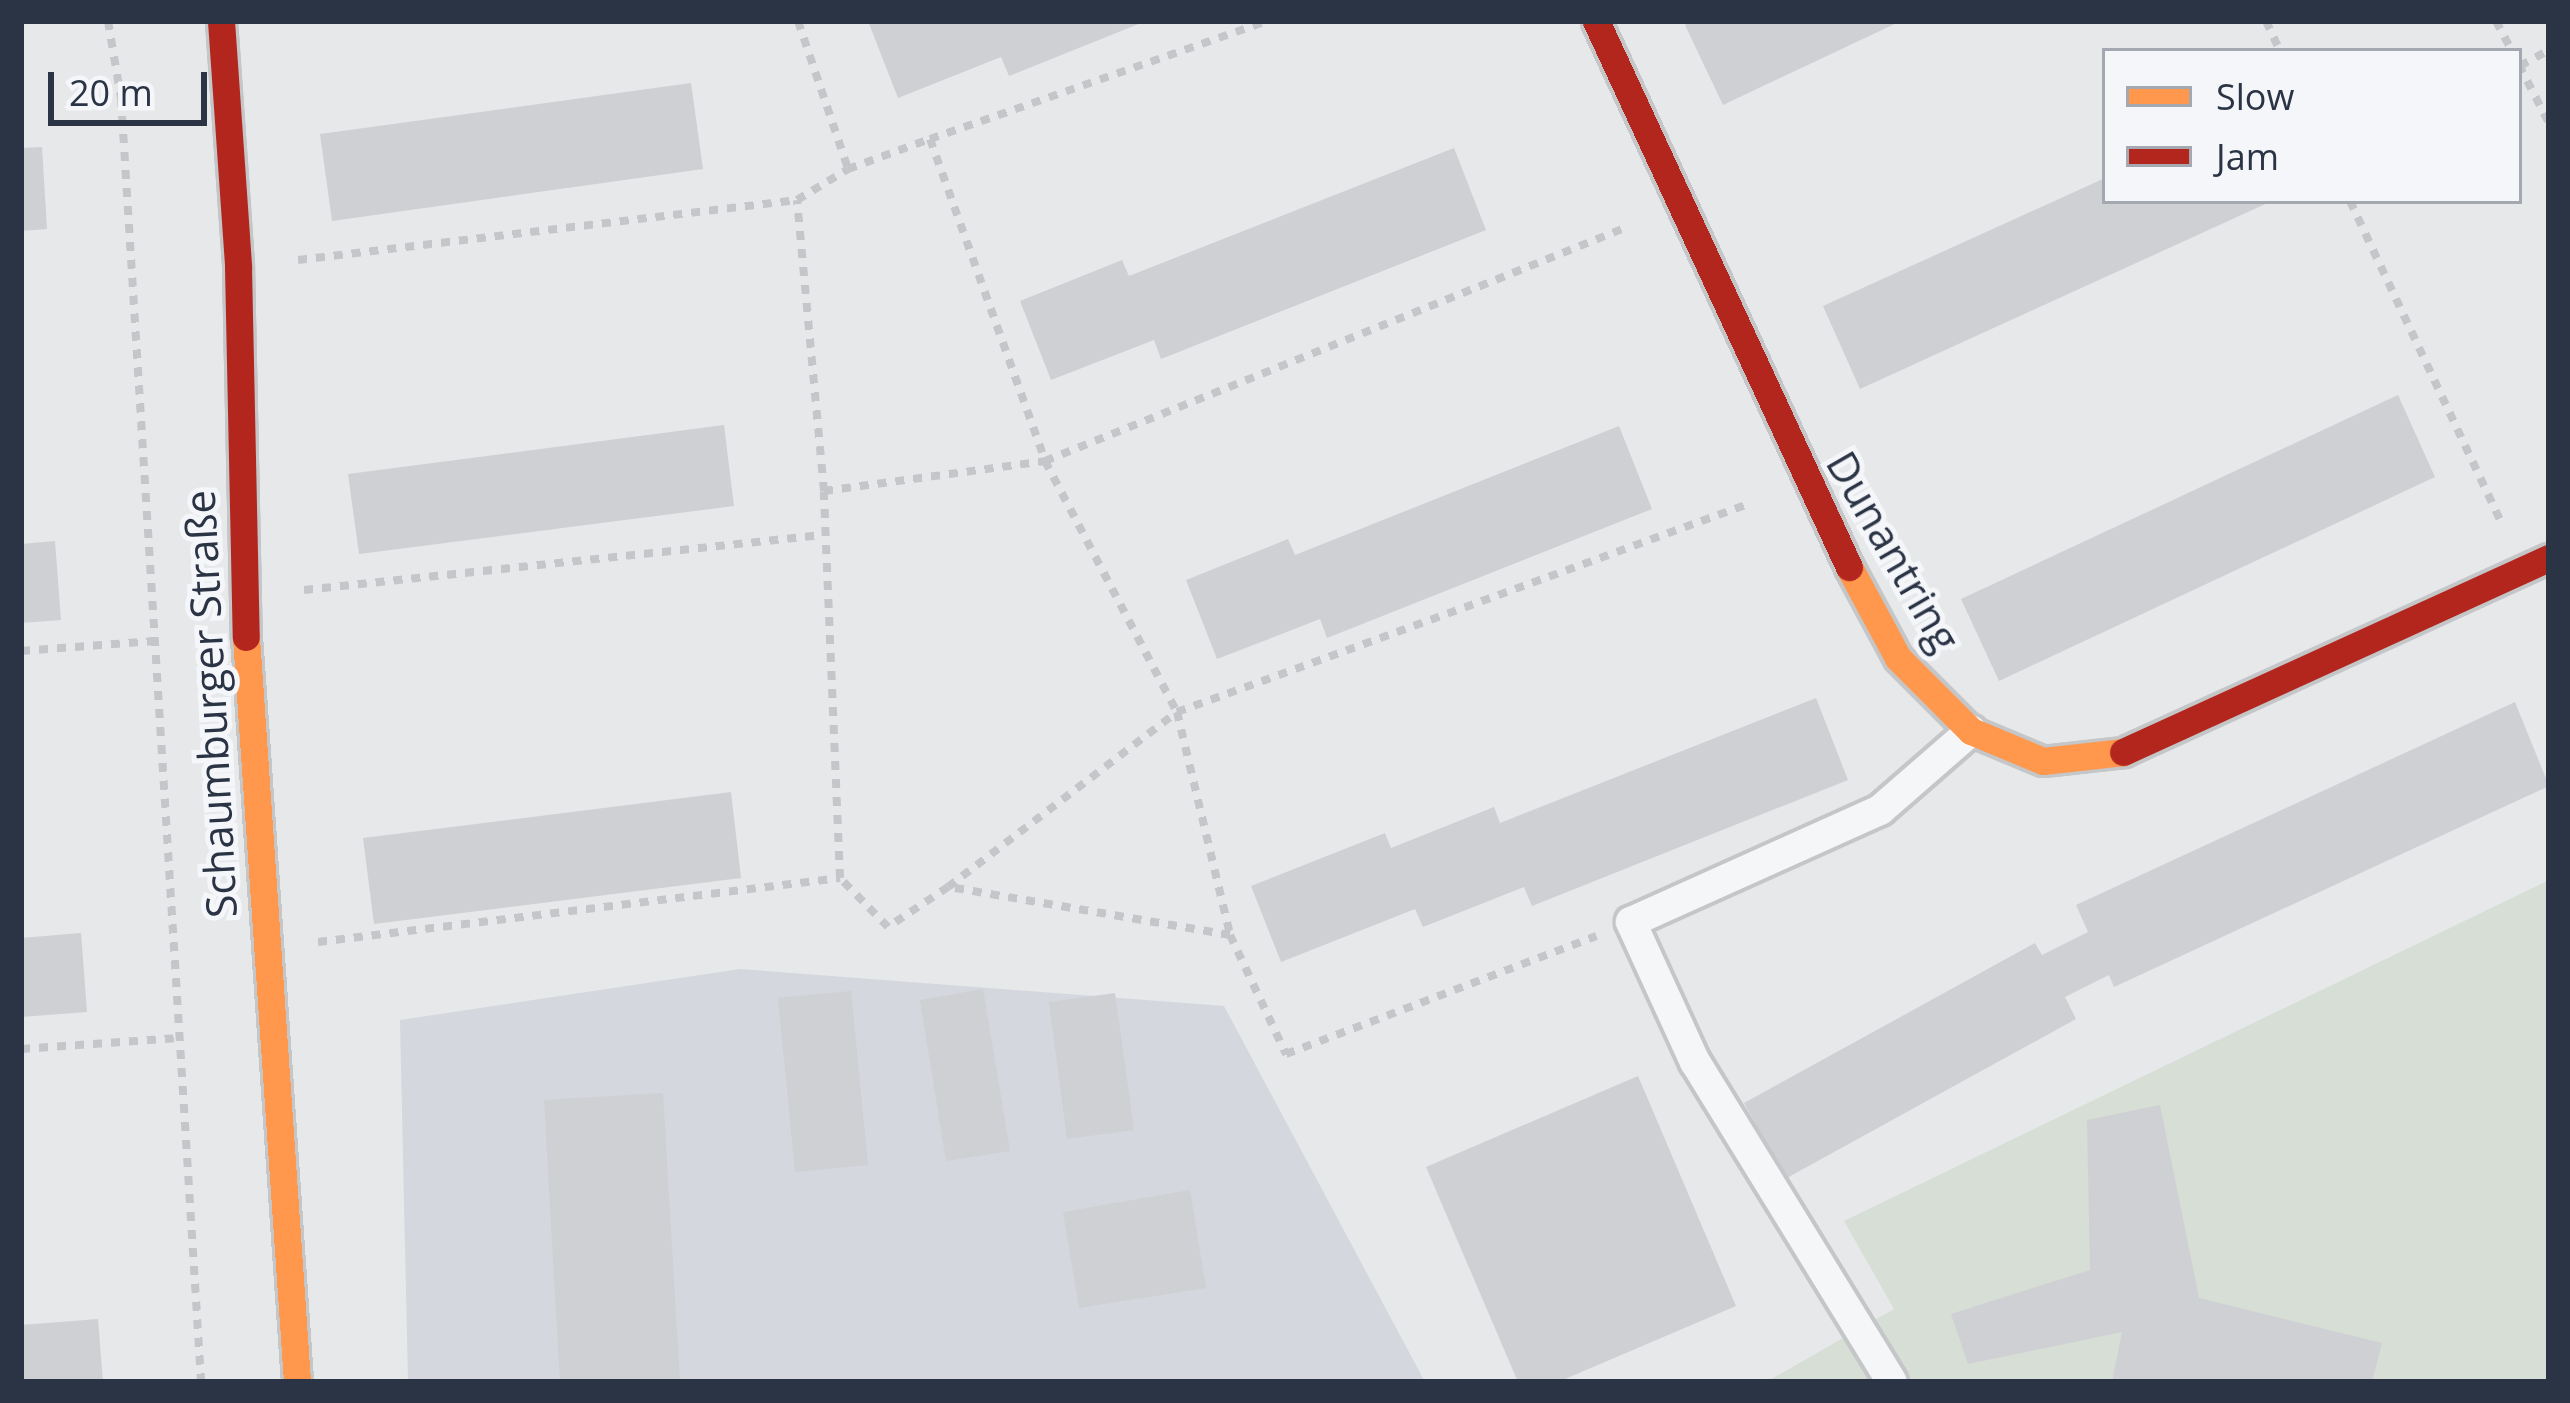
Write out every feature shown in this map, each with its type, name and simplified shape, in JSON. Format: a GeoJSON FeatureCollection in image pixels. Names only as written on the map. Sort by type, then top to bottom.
{"type":"FeatureCollection","features":[{"type":"Feature","properties":{"kind":"street","name":"Schaumburger Straße"},"geometry":{"type":"LineString","coordinates":[[220,21],[238,267],[244,596],[263,945],[296,1382]]}},
{"type":"Feature","properties":{"kind":"street","name":"Dunantring"},"geometry":{"type":"LineString","coordinates":[[1596,21],[1804,484],[1898,658],[1971,731],[2043,761],[2090,761],[2134,749],[2537,565]]}},
{"type":"Feature","properties":{"kind":"lane"},"geometry":{"type":"LineString","coordinates":[[1892,1382],[1695,1062],[1631,922],[1880,810],[1971,731]]}},
{"type":"Feature","properties":{"kind":"path"},"geometry":{"type":"LineString","coordinates":[[108,21],[121,98],[201,1382]]}},
{"type":"Feature","properties":{"kind":"path"},"geometry":{"type":"LineString","coordinates":[[798,21],[848,169]]}},
{"type":"Feature","properties":{"kind":"path"},"geometry":{"type":"LineString","coordinates":[[238,267],[797,200],[848,169],[1267,21]]}},
{"type":"Feature","properties":{"kind":"path"},"geometry":{"type":"LineString","coordinates":[[2496,21],[2510,48]]}},
{"type":"Feature","properties":{"kind":"path"},"geometry":{"type":"LineString","coordinates":[[2522,64],[2549,50]]}},
{"type":"Feature","properties":{"kind":"path"},"geometry":{"type":"LineString","coordinates":[[2522,71],[2549,123]]}},
{"type":"Feature","properties":{"kind":"path"},"geometry":{"type":"LineString","coordinates":[[930,139],[1046,461],[1177,712],[1230,935],[1286,1054],[1631,922]]}},
{"type":"Feature","properties":{"kind":"path"},"geometry":{"type":"LineString","coordinates":[[797,200],[824,491],[822,535],[840,878],[888,928],[1177,712],[1804,484]]}},
{"type":"Feature","properties":{"kind":"path"},"geometry":{"type":"LineString","coordinates":[[2352,204],[2537,565]]}},
{"type":"Feature","properties":{"kind":"path"},"geometry":{"type":"LineString","coordinates":[[824,491],[1046,461],[1678,206]]}},
{"type":"Feature","properties":{"kind":"path"},"geometry":{"type":"LineString","coordinates":[[244,596],[822,535]]}},
{"type":"Feature","properties":{"kind":"path"},"geometry":{"type":"LineString","coordinates":[[21,651],[155,641]]}},
{"type":"Feature","properties":{"kind":"path"},"geometry":{"type":"LineString","coordinates":[[263,945],[355,940],[840,878]]}},
{"type":"Feature","properties":{"kind":"path"},"geometry":{"type":"LineString","coordinates":[[948,887],[1230,935]]}},
{"type":"Feature","properties":{"kind":"path"},"geometry":{"type":"LineString","coordinates":[[21,1049],[179,1038]]}},
{"type":"Feature","properties":{"kind":"shaded area"},"geometry":{"type":"Polygon","coordinates":[[[2549,880],[2549,1382],[1766,1382],[1894,1309],[1844,1221],[2549,880]]]}},
{"type":"Feature","properties":{"kind":"shaded area"},"geometry":{"type":"Polygon","coordinates":[[[740,969],[1224,1006],[1425,1382],[408,1382],[400,1020],[740,969]]]}},
{"type":"Feature","properties":{"kind":"building"},"geometry":{"type":"Polygon","coordinates":[[[868,21],[1146,21],[1009,76],[1001,57],[898,98],[868,21]]]}},
{"type":"Feature","properties":{"kind":"building"},"geometry":{"type":"Polygon","coordinates":[[[1693,21],[1901,21],[1723,105],[1685,25],[1693,21]]]}},
{"type":"Feature","properties":{"kind":"building"},"geometry":{"type":"Polygon","coordinates":[[[691,83],[703,169],[332,221],[320,134],[691,83]]]}},
{"type":"Feature","properties":{"kind":"building"},"geometry":{"type":"Polygon","coordinates":[[[42,147],[47,229],[21,231],[21,148],[42,147]]]}},
{"type":"Feature","properties":{"kind":"building"},"geometry":{"type":"Polygon","coordinates":[[[1454,148],[1486,230],[1161,359],[1154,340],[1051,380],[1020,301],[1122,260],[1129,276],[1454,148]]]}},
{"type":"Feature","properties":{"kind":"building"},"geometry":{"type":"Polygon","coordinates":[[[2102,179],[2102,204],[2265,204],[1860,389],[1823,306],[2102,179]]]}},
{"type":"Feature","properties":{"kind":"building"},"geometry":{"type":"Polygon","coordinates":[[[2398,395],[2435,477],[1999,681],[1961,599],[2398,395]]]}},
{"type":"Feature","properties":{"kind":"building"},"geometry":{"type":"Polygon","coordinates":[[[724,425],[734,506],[359,554],[348,474],[724,425]]]}},
{"type":"Feature","properties":{"kind":"building"},"geometry":{"type":"Polygon","coordinates":[[[1619,426],[1652,509],[1327,638],[1320,619],[1217,659],[1186,580],[1288,539],[1295,555],[1619,426]]]}},
{"type":"Feature","properties":{"kind":"building"},"geometry":{"type":"Polygon","coordinates":[[[55,541],[61,620],[21,623],[21,544],[55,541]]]}},
{"type":"Feature","properties":{"kind":"building"},"geometry":{"type":"Polygon","coordinates":[[[1816,698],[1848,780],[1532,906],[1524,887],[1423,927],[1415,909],[1281,962],[1251,886],[1385,833],[1391,848],[1494,807],[1500,823],[1816,698]]]}},
{"type":"Feature","properties":{"kind":"building"},"geometry":{"type":"Polygon","coordinates":[[[2515,702],[2549,786],[2114,987],[2109,975],[2065,997],[2076,1019],[1785,1179],[1744,1103],[2035,943],[2042,955],[2088,932],[2076,905],[2515,702]]]}},
{"type":"Feature","properties":{"kind":"building"},"geometry":{"type":"Polygon","coordinates":[[[731,792],[741,878],[374,924],[363,838],[731,792]]]}},
{"type":"Feature","properties":{"kind":"building"},"geometry":{"type":"Polygon","coordinates":[[[81,933],[87,1012],[21,1017],[21,938],[81,933]]]}},
{"type":"Feature","properties":{"kind":"building"},"geometry":{"type":"Polygon","coordinates":[[[983,989],[1010,1151],[946,1161],[920,1000],[983,989]]]}},
{"type":"Feature","properties":{"kind":"building"},"geometry":{"type":"Polygon","coordinates":[[[851,991],[868,1165],[795,1172],[778,998],[851,991]]]}},
{"type":"Feature","properties":{"kind":"building"},"geometry":{"type":"Polygon","coordinates":[[[1115,993],[1134,1130],[1067,1139],[1049,1002],[1115,993]]]}},
{"type":"Feature","properties":{"kind":"building"},"geometry":{"type":"Polygon","coordinates":[[[1638,1076],[1736,1306],[1558,1382],[1518,1382],[1426,1167],[1638,1076]]]}},
{"type":"Feature","properties":{"kind":"building"},"geometry":{"type":"Polygon","coordinates":[[[663,1093],[680,1382],[560,1382],[544,1100],[663,1093]]]}},
{"type":"Feature","properties":{"kind":"building"},"geometry":{"type":"Polygon","coordinates":[[[2160,1105],[2199,1298],[2382,1343],[2372,1382],[2112,1382],[2122,1332],[1968,1364],[1951,1314],[2090,1270],[2087,1120],[2160,1105]]]}},
{"type":"Feature","properties":{"kind":"building"},"geometry":{"type":"Polygon","coordinates":[[[1190,1190],[1206,1288],[1079,1308],[1063,1212],[1190,1190]]]}},
{"type":"Feature","properties":{"kind":"building"},"geometry":{"type":"Polygon","coordinates":[[[98,1319],[103,1382],[21,1382],[21,1325],[98,1319]]]}},
{"type":"Feature","properties":{"kind":"traffic: slow"},"geometry":{"type":"LineString","coordinates":[[1849,567],[1898,658],[1971,731],[2043,761],[2123,752]]}},
{"type":"Feature","properties":{"kind":"traffic: slow"},"geometry":{"type":"LineString","coordinates":[[246,637],[297,1382]]}},
{"type":"Feature","properties":{"kind":"traffic: jam"},"geometry":{"type":"LineString","coordinates":[[221,21],[238,267],[246,637]]}},
{"type":"Feature","properties":{"kind":"traffic: jam"},"geometry":{"type":"LineString","coordinates":[[1596,21],[1849,567]]}},
{"type":"Feature","properties":{"kind":"traffic: jam"},"geometry":{"type":"LineString","coordinates":[[2123,752],[2549,558]]}}]}
